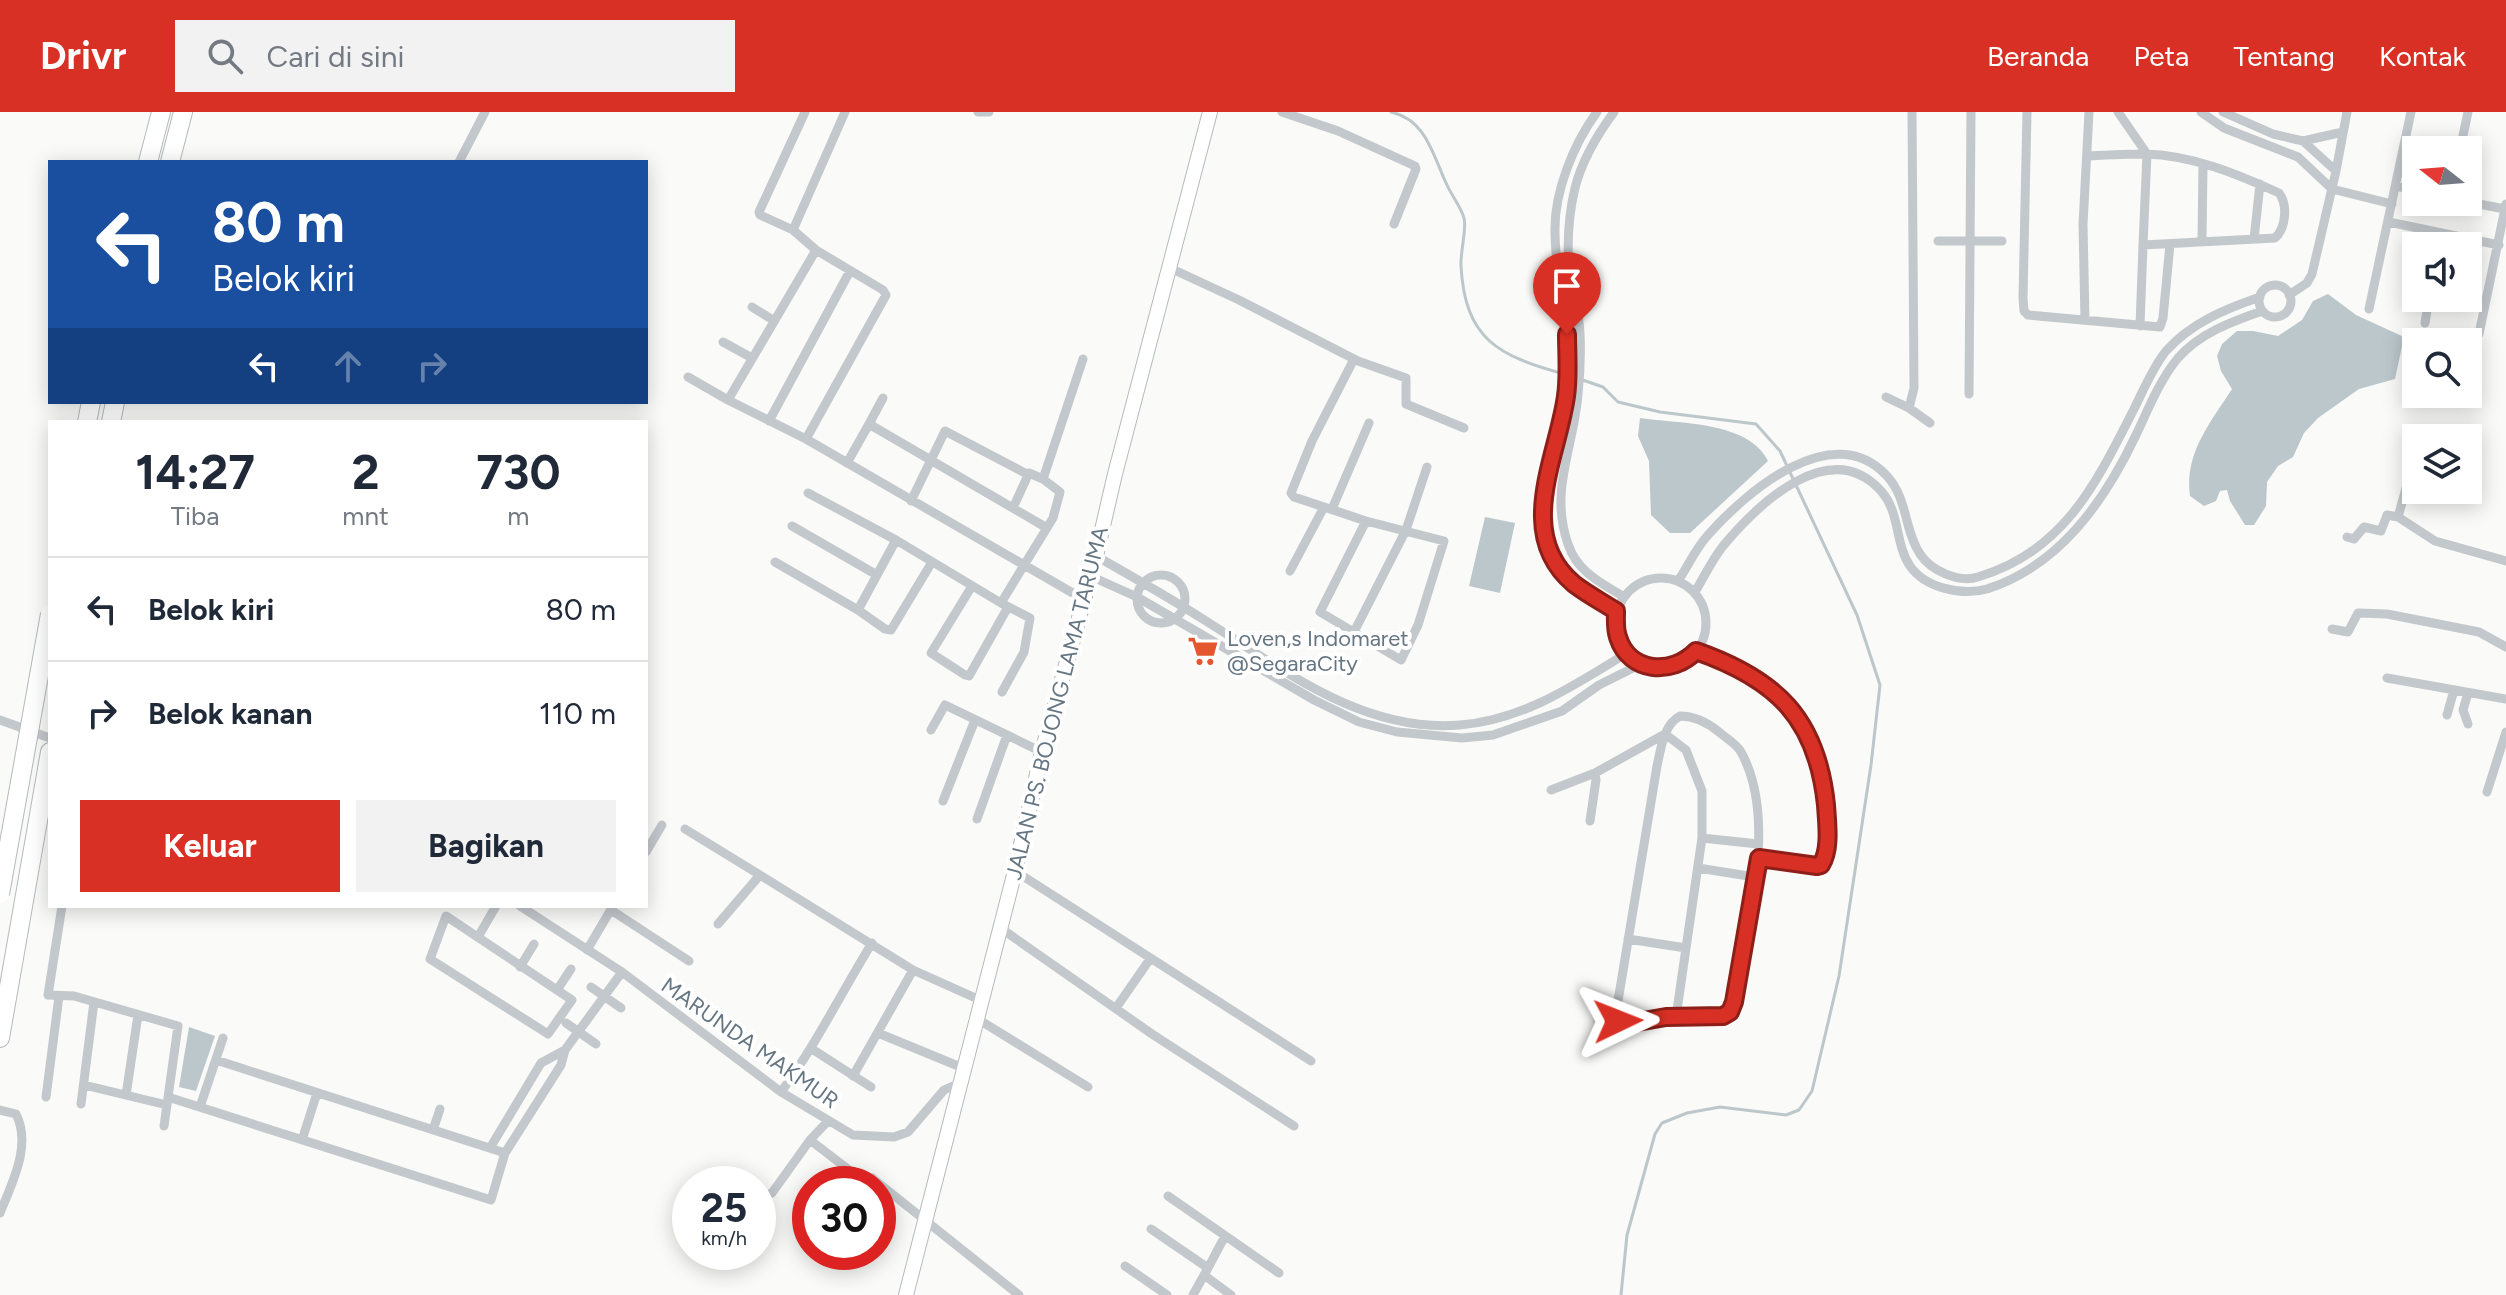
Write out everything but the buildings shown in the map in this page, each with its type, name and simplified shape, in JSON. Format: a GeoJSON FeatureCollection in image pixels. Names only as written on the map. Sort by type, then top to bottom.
{"type":"FeatureCollection","features":[{"type":"Feature","properties":{"kind":"highway"},"geometry":{"type":"LineString","coordinates":[[149,160],[161,112]]}},
{"type":"Feature","properties":{"kind":"highway"},"geometry":{"type":"LineString","coordinates":[[171,160],[183,112]]}},
{"type":"Feature","properties":{"kind":"highway"},"geometry":{"type":"LineString","coordinates":[[0,894],[48,625]]}},
{"type":"Feature","properties":{"kind":"highway"},"geometry":{"type":"LineString","coordinates":[[0,1038],[48,763]]}},
{"type":"Feature","properties":{"kind":"main road","name":"JALAN PS. BOJONG LAMA TARUMA"},"geometry":{"type":"LineString","coordinates":[[906,1295],[1015,871],[1042,752],[1096,556],[1210,112]]}},
{"type":"Feature","properties":{"kind":"street"},"geometry":{"type":"LineString","coordinates":[[460,160],[485,112]]}},
{"type":"Feature","properties":{"kind":"street"},"geometry":{"type":"LineString","coordinates":[[805,112],[759,207],[760,215],[793,230],[816,250],[883,290],[886,299],[806,439]]}},
{"type":"Feature","properties":{"kind":"street"},"geometry":{"type":"LineString","coordinates":[[793,230],[845,112]]}},
{"type":"Feature","properties":{"kind":"street"},"geometry":{"type":"LineString","coordinates":[[978,112],[989,112]]}},
{"type":"Feature","properties":{"kind":"street"},"geometry":{"type":"LineString","coordinates":[[1282,112],[1338,131],[1415,166],[1394,224]]}},
{"type":"Feature","properties":{"kind":"street"},"geometry":{"type":"LineString","coordinates":[[1597,112],[1584,131],[1560,193],[1554,230],[1567,334],[1566,395],[1542,503],[1546,536],[1557,564],[1572,583],[1616,611]]}},
{"type":"Feature","properties":{"kind":"street"},"geometry":{"type":"LineString","coordinates":[[1614,112],[1588,153],[1575,187],[1568,231],[1569,265],[1580,333],[1578,397],[1559,507],[1576,563],[1597,581],[1624,597]]}},
{"type":"Feature","properties":{"kind":"street"},"geometry":{"type":"LineString","coordinates":[[1909,408],[1914,388],[1912,112]]}},
{"type":"Feature","properties":{"kind":"street"},"geometry":{"type":"LineString","coordinates":[[1969,394],[1971,112]]}},
{"type":"Feature","properties":{"kind":"street"},"geometry":{"type":"LineString","coordinates":[[2027,112],[2024,311],[2028,315],[2155,328],[2161,325],[2170,244]]}},
{"type":"Feature","properties":{"kind":"street"},"geometry":{"type":"LineString","coordinates":[[2085,320],[2083,224],[2089,112]]}},
{"type":"Feature","properties":{"kind":"street"},"geometry":{"type":"LineString","coordinates":[[2118,112],[2147,154],[2140,326]]}},
{"type":"Feature","properties":{"kind":"street"},"geometry":{"type":"LineString","coordinates":[[2201,112],[2224,128],[2298,157],[2332,189],[2392,204]]}},
{"type":"Feature","properties":{"kind":"street"},"geometry":{"type":"LineString","coordinates":[[2223,112],[2261,129],[2303,141],[2336,171]]}},
{"type":"Feature","properties":{"kind":"street"},"geometry":{"type":"LineString","coordinates":[[2289,295],[2307,283],[2312,274],[2347,112]]}},
{"type":"Feature","properties":{"kind":"street"},"geometry":{"type":"LineString","coordinates":[[2369,309],[2411,112]]}},
{"type":"Feature","properties":{"kind":"street"},"geometry":{"type":"LineString","coordinates":[[2463,136],[2468,112]]}},
{"type":"Feature","properties":{"kind":"street"},"geometry":{"type":"LineString","coordinates":[[2303,141],[2343,132]]}},
{"type":"Feature","properties":{"kind":"street"},"geometry":{"type":"LineString","coordinates":[[2088,156],[2147,154],[2233,172],[2279,193],[2286,207],[2278,237],[2143,245]]}},
{"type":"Feature","properties":{"kind":"street"},"geometry":{"type":"LineString","coordinates":[[2202,240],[2203,165]]}},
{"type":"Feature","properties":{"kind":"street"},"geometry":{"type":"LineString","coordinates":[[2254,239],[2260,184]]}},
{"type":"Feature","properties":{"kind":"street"},"geometry":{"type":"LineString","coordinates":[[2396,186],[2402,188]]}},
{"type":"Feature","properties":{"kind":"street"},"geometry":{"type":"LineString","coordinates":[[2480,328],[2504,228],[2506,206],[2482,203]]}},
{"type":"Feature","properties":{"kind":"street"},"geometry":{"type":"LineString","coordinates":[[2389,222],[2433,232]]}},
{"type":"Feature","properties":{"kind":"street"},"geometry":{"type":"LineString","coordinates":[[1938,241],[2002,241]]}},
{"type":"Feature","properties":{"kind":"street"},"geometry":{"type":"LineString","coordinates":[[2482,242],[2499,245]]}},
{"type":"Feature","properties":{"kind":"street"},"geometry":{"type":"LineString","coordinates":[[728,400],[816,250]]}},
{"type":"Feature","properties":{"kind":"street"},"geometry":{"type":"LineString","coordinates":[[1170,268],[1354,359],[1406,378],[1406,404],[1464,428]]}},
{"type":"Feature","properties":{"kind":"street"},"geometry":{"type":"LineString","coordinates":[[769,421],[850,271]]}},
{"type":"Feature","properties":{"kind":"street"},"geometry":{"type":"LineString","coordinates":[[2280,286],[2289,295],[2289,309],[2283,315],[2269,316],[2262,311],[2260,297],[2264,290],[2280,286]]}},
{"type":"Feature","properties":{"kind":"street"},"geometry":{"type":"LineString","coordinates":[[1678,581],[1706,537],[1742,501],[1798,462],[1818,456],[1841,455],[1864,460],[1887,475],[1903,500],[1915,545],[1930,565],[1959,578],[1974,578],[2011,564],[2051,536],[2070,519],[2087,497],[2164,354],[2184,335],[2217,313],[2260,297]]}},
{"type":"Feature","properties":{"kind":"street"},"geometry":{"type":"LineString","coordinates":[[752,307],[773,320]]}},
{"type":"Feature","properties":{"kind":"street"},"geometry":{"type":"LineString","coordinates":[[1695,592],[1722,548],[1751,517],[1806,476],[1833,468],[1856,471],[1883,493],[1897,523],[1905,556],[1917,573],[1942,587],[1963,592],[1976,592],[2002,583],[2044,560],[2091,513],[2115,476],[2162,382],[2180,356],[2198,340],[2226,324],[2262,311]]}},
{"type":"Feature","properties":{"kind":"street"},"geometry":{"type":"LineString","coordinates":[[2425,323],[2427,312]]}},
{"type":"Feature","properties":{"kind":"street"},"geometry":{"type":"LineString","coordinates":[[723,342],[752,358]]}},
{"type":"Feature","properties":{"kind":"street"},"geometry":{"type":"LineString","coordinates":[[1043,479],[1083,359]]}},
{"type":"Feature","properties":{"kind":"street"},"geometry":{"type":"LineString","coordinates":[[1354,359],[1312,441],[1291,491],[1294,497],[1444,542],[1418,625],[1405,656],[1400,660],[1320,612],[1366,521]]}},
{"type":"Feature","properties":{"kind":"street"},"geometry":{"type":"LineString","coordinates":[[688,377],[806,439],[1083,599]]}},
{"type":"Feature","properties":{"kind":"street"},"geometry":{"type":"LineString","coordinates":[[1886,397],[1930,423]]}},
{"type":"Feature","properties":{"kind":"street"},"geometry":{"type":"LineString","coordinates":[[847,463],[883,398]]}},
{"type":"Feature","properties":{"kind":"street"},"geometry":{"type":"LineString","coordinates":[[1290,571],[1328,508],[1369,423]]}},
{"type":"Feature","properties":{"kind":"street"},"geometry":{"type":"LineString","coordinates":[[869,424],[1047,528]]}},
{"type":"Feature","properties":{"kind":"street"},"geometry":{"type":"LineString","coordinates":[[911,501],[943,432],[1027,474],[1032,472],[1058,488],[1061,495],[1047,528],[1024,565],[969,676],[931,653],[972,586]]}},
{"type":"Feature","properties":{"kind":"street"},"geometry":{"type":"LineString","coordinates":[[1353,634],[1406,530],[1427,467]]}},
{"type":"Feature","properties":{"kind":"street"},"geometry":{"type":"LineString","coordinates":[[1013,508],[1027,474]]}},
{"type":"Feature","properties":{"kind":"street"},"geometry":{"type":"LineString","coordinates":[[808,493],[1027,615],[1031,622],[1024,652],[1002,692]]}},
{"type":"Feature","properties":{"kind":"street"},"geometry":{"type":"LineString","coordinates":[[2398,517],[2403,504]]}},
{"type":"Feature","properties":{"kind":"street"},"geometry":{"type":"LineString","coordinates":[[2347,537],[2354,539],[2364,527],[2381,531],[2386,516],[2398,517],[2435,541],[2506,561]]}},
{"type":"Feature","properties":{"kind":"street"},"geometry":{"type":"LineString","coordinates":[[792,526],[877,575]]}},
{"type":"Feature","properties":{"kind":"street"},"geometry":{"type":"LineString","coordinates":[[858,610],[896,540]]}},
{"type":"Feature","properties":{"kind":"street"},"geometry":{"type":"LineString","coordinates":[[1096,556],[1184,606],[1314,689],[1363,712],[1396,721],[1462,725],[1523,710],[1554,698],[1627,653]]}},
{"type":"Feature","properties":{"kind":"street"},"geometry":{"type":"LineString","coordinates":[[775,562],[891,630],[932,562]]}},
{"type":"Feature","properties":{"kind":"street"},"geometry":{"type":"LineString","coordinates":[[1137,597],[1143,582],[1159,574],[1173,577],[1185,593],[1184,606],[1175,619]]}},
{"type":"Feature","properties":{"kind":"street"},"geometry":{"type":"LineString","coordinates":[[1667,578],[1678,581],[1695,592],[1702,603],[1706,623],[1702,643],[1689,658],[1671,667],[1641,664],[1627,653],[1617,635],[1616,611],[1624,597],[1644,580],[1667,578]]}},
{"type":"Feature","properties":{"kind":"street"},"geometry":{"type":"LineString","coordinates":[[1089,579],[1137,597],[1314,700],[1359,722],[1397,732],[1477,737],[1529,724],[1562,711],[1599,685],[1641,664]]}},
{"type":"Feature","properties":{"kind":"street"},"geometry":{"type":"LineString","coordinates":[[2332,629],[2348,632],[2358,613],[2387,614],[2479,632],[2506,647]]}},
{"type":"Feature","properties":{"kind":"street"},"geometry":{"type":"LineString","coordinates":[[1696,651],[1771,687],[1788,704],[1815,750],[1824,784],[1827,820],[1823,862],[1817,866],[1759,858]]}},
{"type":"Feature","properties":{"kind":"street"},"geometry":{"type":"LineString","coordinates":[[2387,678],[2506,699]]}},
{"type":"Feature","properties":{"kind":"street"},"geometry":{"type":"LineString","coordinates":[[2447,715],[2454,690]]}},
{"type":"Feature","properties":{"kind":"street"},"geometry":{"type":"LineString","coordinates":[[2468,693],[2463,710],[2468,724]]}},
{"type":"Feature","properties":{"kind":"street"},"geometry":{"type":"LineString","coordinates":[[931,730],[943,705],[1042,752]]}},
{"type":"Feature","properties":{"kind":"street"},"geometry":{"type":"LineString","coordinates":[[1691,716],[1707,723],[1740,749],[1754,782],[1759,858],[1730,1012],[1723,1016],[1676,1017],[1626,1024],[1618,1021],[1616,1013],[1657,766],[1672,720],[1691,716]]}},
{"type":"Feature","properties":{"kind":"street"},"geometry":{"type":"LineString","coordinates":[[0,720],[48,737]]}},
{"type":"Feature","properties":{"kind":"street"},"geometry":{"type":"LineString","coordinates":[[943,801],[975,720]]}},
{"type":"Feature","properties":{"kind":"street"},"geometry":{"type":"LineString","coordinates":[[2487,792],[2506,732]]}},
{"type":"Feature","properties":{"kind":"street"},"geometry":{"type":"LineString","coordinates":[[1551,790],[1595,773],[1665,734]]}},
{"type":"Feature","properties":{"kind":"street"},"geometry":{"type":"LineString","coordinates":[[1665,734],[1686,750],[1702,791],[1702,838],[1676,1017]]}},
{"type":"Feature","properties":{"kind":"street"},"geometry":{"type":"LineString","coordinates":[[977,819],[1007,735]]}},
{"type":"Feature","properties":{"kind":"street"},"geometry":{"type":"LineString","coordinates":[[1590,821],[1595,773]]}},
{"type":"Feature","properties":{"kind":"street"},"geometry":{"type":"LineString","coordinates":[[648,849],[662,825]]}},
{"type":"Feature","properties":{"kind":"street"},"geometry":{"type":"LineString","coordinates":[[685,829],[913,970],[980,1000]]}},
{"type":"Feature","properties":{"kind":"street"},"geometry":{"type":"LineString","coordinates":[[1702,838],[1758,844]]}},
{"type":"Feature","properties":{"kind":"street"},"geometry":{"type":"LineString","coordinates":[[1698,868],[1755,877]]}},
{"type":"Feature","properties":{"kind":"street"},"geometry":{"type":"LineString","coordinates":[[1015,871],[1311,1061]]}},
{"type":"Feature","properties":{"kind":"street"},"geometry":{"type":"LineString","coordinates":[[718,924],[760,875]]}},
{"type":"Feature","properties":{"kind":"street"},"geometry":{"type":"LineString","coordinates":[[62,908],[48,995],[74,996],[178,1026],[164,1126]]}},
{"type":"Feature","properties":{"kind":"street"},"geometry":{"type":"LineString","coordinates":[[478,937],[495,908]]}},
{"type":"Feature","properties":{"kind":"street","name":"MARUNDA MAKMUR"},"geometry":{"type":"LineString","coordinates":[[523,908],[622,972],[781,1092],[853,1135],[894,1137],[908,1132],[944,1090],[962,1075]]}},
{"type":"Feature","properties":{"kind":"street"},"geometry":{"type":"LineString","coordinates":[[587,950],[612,908],[689,961]]}},
{"type":"Feature","properties":{"kind":"street"},"geometry":{"type":"LineString","coordinates":[[446,916],[478,937],[572,1000],[548,1034],[430,959],[446,916]]}},
{"type":"Feature","properties":{"kind":"street"},"geometry":{"type":"LineString","coordinates":[[999,927],[1294,1126]]}},
{"type":"Feature","properties":{"kind":"street"},"geometry":{"type":"LineString","coordinates":[[1628,939],[1686,948]]}},
{"type":"Feature","properties":{"kind":"street"},"geometry":{"type":"LineString","coordinates":[[781,1092],[812,1049],[872,943]]}},
{"type":"Feature","properties":{"kind":"street"},"geometry":{"type":"LineString","coordinates":[[520,967],[534,944]]}},
{"type":"Feature","properties":{"kind":"street"},"geometry":{"type":"LineString","coordinates":[[1116,1008],[1150,959]]}},
{"type":"Feature","properties":{"kind":"street"},"geometry":{"type":"LineString","coordinates":[[557,990],[571,969]]}},
{"type":"Feature","properties":{"kind":"street"},"geometry":{"type":"LineString","coordinates":[[853,1076],[913,970]]}},
{"type":"Feature","properties":{"kind":"street"},"geometry":{"type":"LineString","coordinates":[[84,1085],[200,1107],[491,1200],[505,1153],[561,1065],[565,1050],[622,972]]}},
{"type":"Feature","properties":{"kind":"street"},"geometry":{"type":"LineString","coordinates":[[591,987],[621,1008]]}},
{"type":"Feature","properties":{"kind":"street"},"geometry":{"type":"LineString","coordinates":[[46,1097],[59,996]]}},
{"type":"Feature","properties":{"kind":"street"},"geometry":{"type":"LineString","coordinates":[[81,1104],[94,1002]]}},
{"type":"Feature","properties":{"kind":"street"},"geometry":{"type":"LineString","coordinates":[[126,1095],[138,1015]]}},
{"type":"Feature","properties":{"kind":"street"},"geometry":{"type":"LineString","coordinates":[[976,1018],[1088,1087]]}},
{"type":"Feature","properties":{"kind":"street"},"geometry":{"type":"LineString","coordinates":[[566,1023],[596,1044]]}},
{"type":"Feature","properties":{"kind":"street"},"geometry":{"type":"LineString","coordinates":[[878,1033],[962,1075]]}},
{"type":"Feature","properties":{"kind":"street"},"geometry":{"type":"LineString","coordinates":[[200,1107],[223,1038]]}},
{"type":"Feature","properties":{"kind":"street"},"geometry":{"type":"LineString","coordinates":[[812,1049],[871,1087]]}},
{"type":"Feature","properties":{"kind":"street"},"geometry":{"type":"LineString","coordinates":[[490,1148],[541,1063],[565,1050]]}},
{"type":"Feature","properties":{"kind":"street"},"geometry":{"type":"LineString","coordinates":[[216,1060],[505,1153]]}},
{"type":"Feature","properties":{"kind":"street"},"geometry":{"type":"LineString","coordinates":[[302,1140],[317,1093]]}},
{"type":"Feature","properties":{"kind":"street"},"geometry":{"type":"LineString","coordinates":[[433,1130],[440,1109]]}},
{"type":"Feature","properties":{"kind":"street"},"geometry":{"type":"LineString","coordinates":[[0,1110],[16,1114],[23,1127],[22,1152],[0,1213]]}},
{"type":"Feature","properties":{"kind":"street"},"geometry":{"type":"LineString","coordinates":[[776,1187],[810,1140],[828,1121]]}},
{"type":"Feature","properties":{"kind":"street"},"geometry":{"type":"LineString","coordinates":[[810,1140],[857,1176],[872,1178],[1019,1295]]}},
{"type":"Feature","properties":{"kind":"street"},"geometry":{"type":"LineString","coordinates":[[1168,1196],[1279,1273]]}},
{"type":"Feature","properties":{"kind":"street"},"geometry":{"type":"LineString","coordinates":[[1151,1229],[1231,1295]]}},
{"type":"Feature","properties":{"kind":"street"},"geometry":{"type":"LineString","coordinates":[[1193,1295],[1225,1236]]}},
{"type":"Feature","properties":{"kind":"street"},"geometry":{"type":"LineString","coordinates":[[1125,1266],[1167,1295]]}},
{"type":"Feature","properties":{"kind":"shaded area"},"geometry":{"type":"Polygon","coordinates":[[[2328,294],[2356,315],[2402,336],[2395,379],[2359,389],[2318,418],[2304,433],[2293,457],[2278,466],[2267,482],[2266,506],[2254,525],[2245,525],[2227,490],[2220,491],[2216,501],[2204,506],[2190,496],[2191,466],[2200,440],[2232,389],[2221,371],[2217,356],[2222,344],[2237,331],[2278,336],[2302,320],[2313,301],[2328,294]]]}},
{"type":"Feature","properties":{"kind":"shaded area"},"geometry":{"type":"Polygon","coordinates":[[[1640,418],[1729,431],[1759,448],[1768,461],[1690,533],[1670,533],[1651,515],[1649,461],[1638,436],[1640,418]]]}},
{"type":"Feature","properties":{"kind":"shaded area"},"geometry":{"type":"Polygon","coordinates":[[[1485,517],[1515,523],[1500,593],[1469,586],[1485,517]]]}},
{"type":"Feature","properties":{"kind":"shaded area"},"geometry":{"type":"Polygon","coordinates":[[[189,1027],[215,1036],[196,1091],[179,1087],[189,1027]]]}},
{"type":"Feature","properties":{"kind":"waterway"},"geometry":{"type":"LineString","coordinates":[[1391,112],[1403,116],[1421,131],[1463,214],[1465,228],[1461,266],[1464,291],[1478,328],[1504,351],[1564,374]]}},
{"type":"Feature","properties":{"kind":"waterway"},"geometry":{"type":"LineString","coordinates":[[1571,376],[1603,387],[1618,402],[1660,412],[1756,424],[1780,451],[1857,615],[1880,685],[1839,976],[1812,1091],[1799,1110],[1786,1115],[1720,1107],[1687,1113],[1662,1123],[1655,1134],[1627,1235],[1621,1295]]}},
{"type":"Feature","properties":{"kind":"place","name":"Loven,s Indomaret @SegaraCity"},"geometry":{"type":"Point","coordinates":[1203,651]}},
{"type":"Feature","properties":{"kind":"route"},"geometry":{"type":"LineString","coordinates":[[1567,334],[1566,395],[1542,503],[1549,547],[1557,564],[1572,583],[1616,611],[1615,624],[1621,644],[1641,664],[1671,667],[1696,651],[1771,687],[1788,704],[1815,750],[1824,784],[1827,820],[1821,865],[1759,858],[1730,1012],[1723,1016],[1666,1017],[1626,1024],[1618,1021]]}}]}
